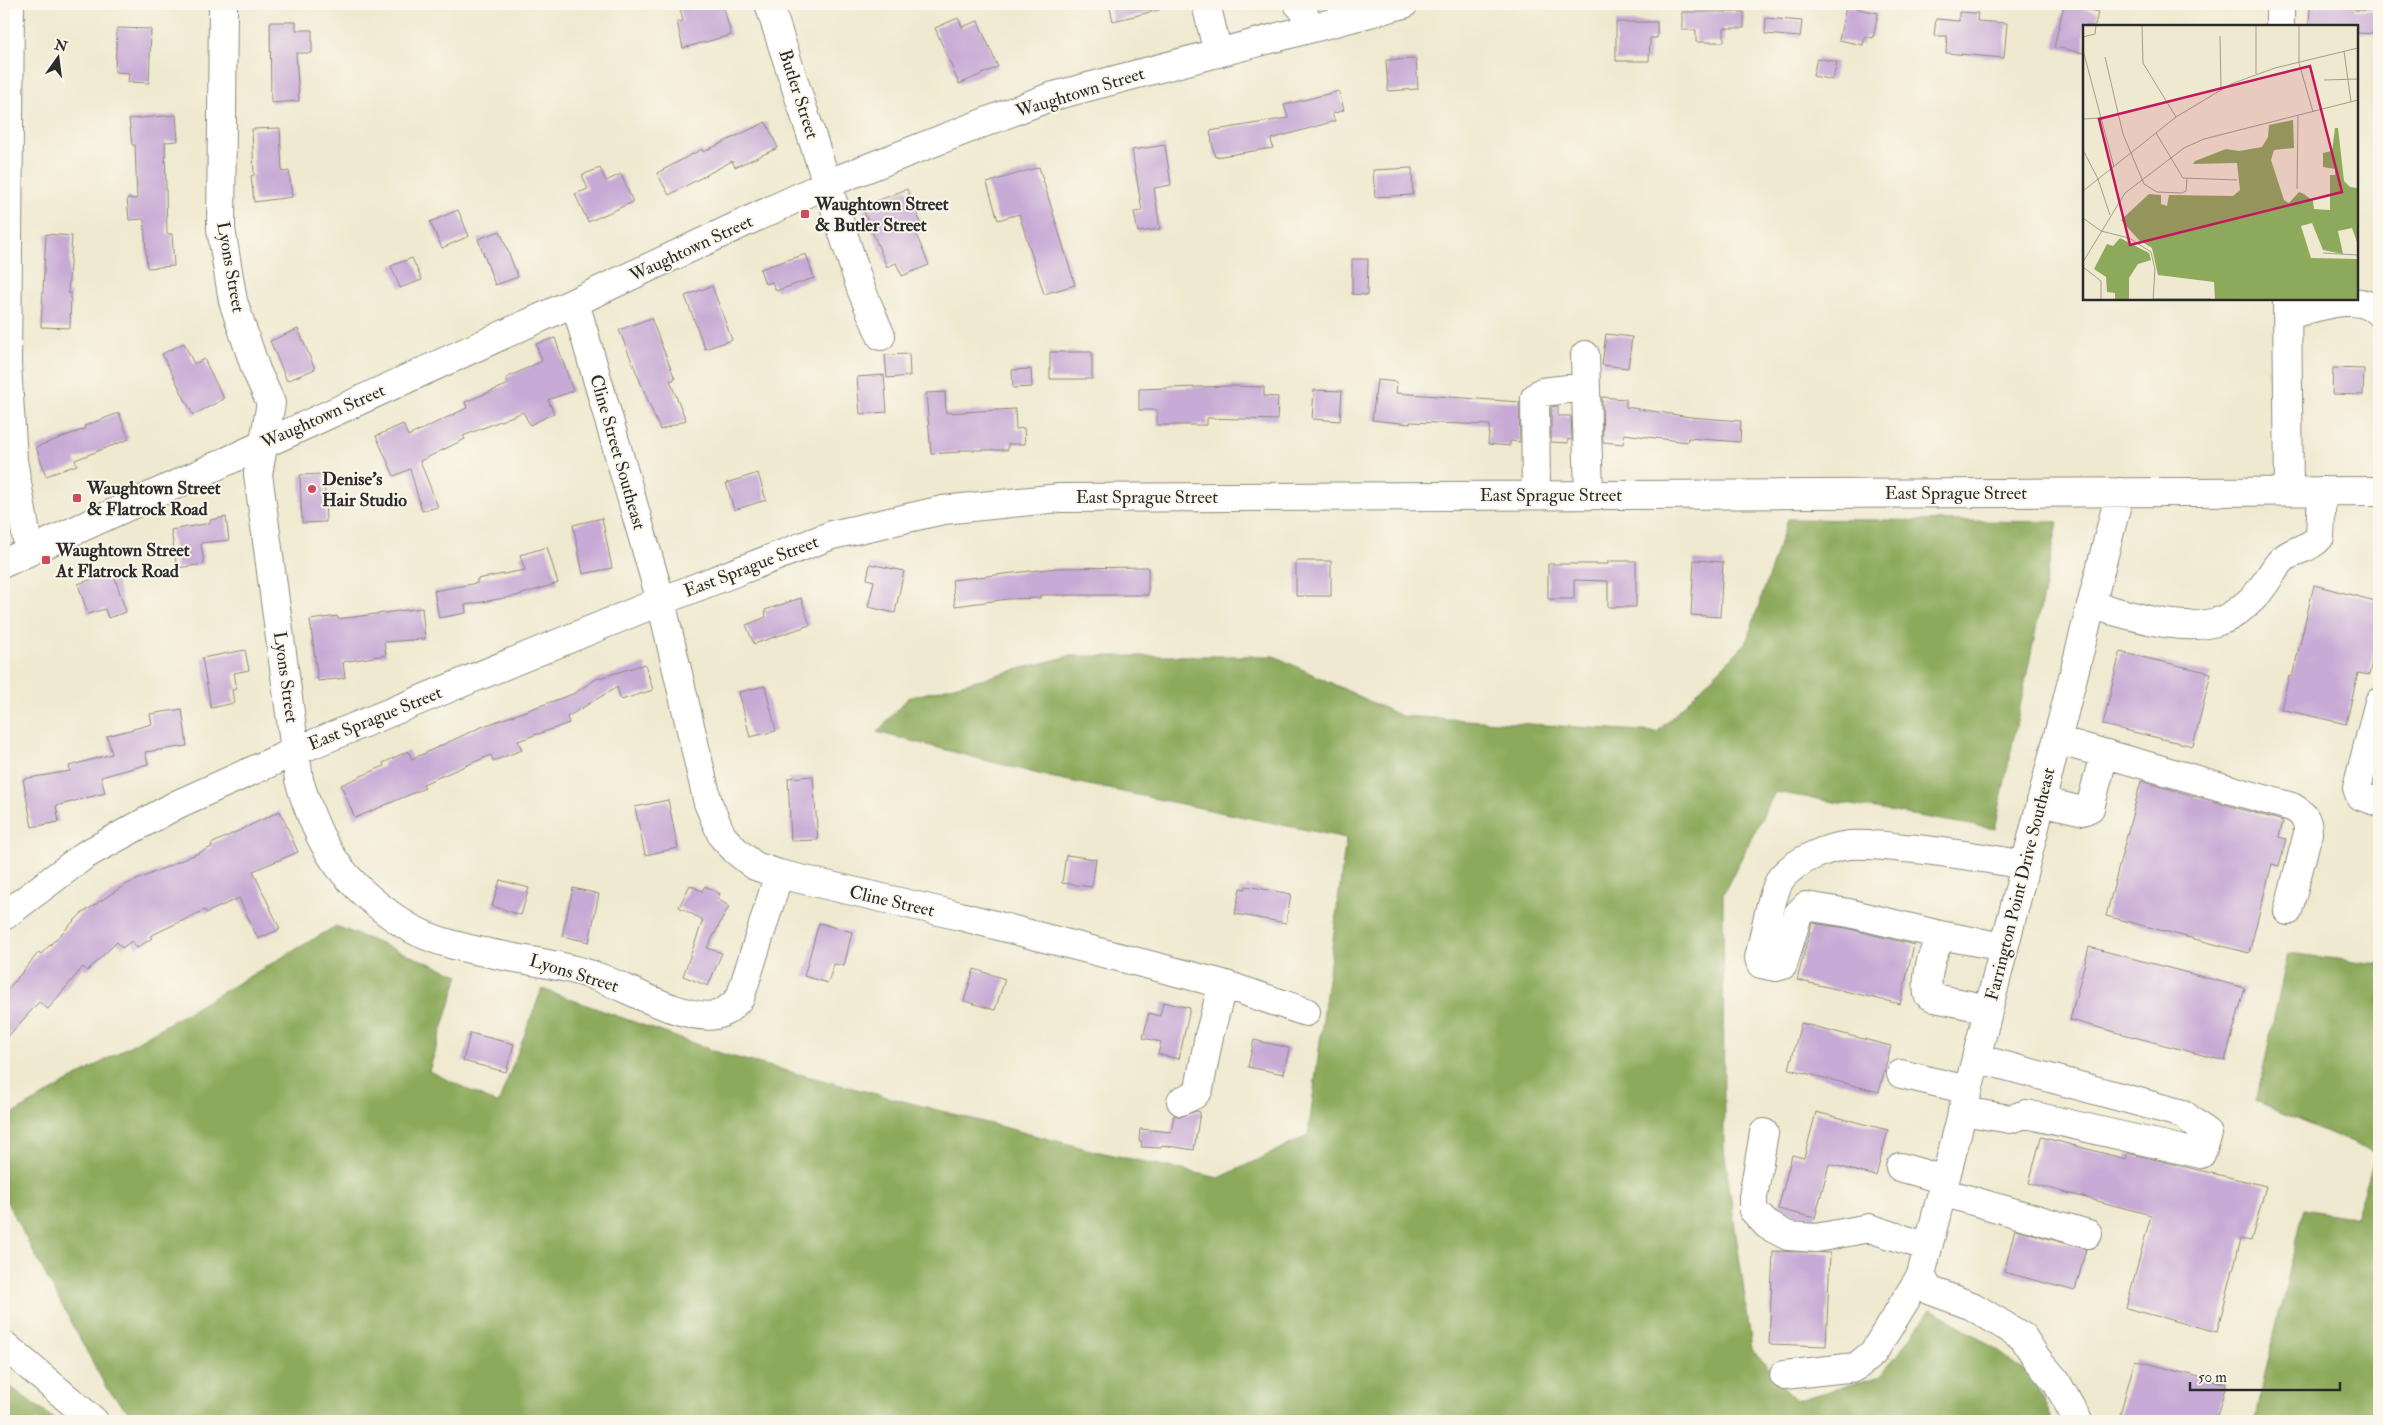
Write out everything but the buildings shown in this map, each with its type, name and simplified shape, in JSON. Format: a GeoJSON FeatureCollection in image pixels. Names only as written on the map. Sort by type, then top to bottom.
{"type":"FeatureCollection","features":[{"type":"Feature","properties":{"kind":"street"},"geometry":{"type":"LineString","coordinates":[[10,4],[7,364],[13,460],[29,551]]}},
{"type":"Feature","properties":{"kind":"street","name":"Lyons Street"},"geometry":{"type":"LineString","coordinates":[[222,4],[221,229],[233,301],[256,370],[271,403],[258,474],[299,780],[310,816],[322,841],[351,883],[400,922],[423,934],[451,944],[545,962],[597,977],[684,1012],[716,1015],[730,1008],[740,998],[779,874]]}},
{"type":"Feature","properties":{"kind":"street","name":"Butler Street"},"geometry":{"type":"LineString","coordinates":[[770,4],[829,183],[861,289],[880,336]]}},
{"type":"Feature","properties":{"kind":"street"},"geometry":{"type":"LineString","coordinates":[[1206,4],[1218,53]]}},
{"type":"Feature","properties":{"kind":"street"},"geometry":{"type":"LineString","coordinates":[[1298,4],[1302,7],[1309,28]]}},
{"type":"Feature","properties":{"kind":"street"},"geometry":{"type":"LineString","coordinates":[[2280,4],[2280,25]]}},
{"type":"Feature","properties":{"kind":"street","name":"Waughtown Street"},"geometry":{"type":"LineString","coordinates":[[4,563],[575,302],[829,183],[1050,97],[1389,6]]}},
{"type":"Feature","properties":{"kind":"street","name":"Cline Street Southeast"},"geometry":{"type":"LineString","coordinates":[[575,302],[661,601]]}},
{"type":"Feature","properties":{"kind":"street"},"geometry":{"type":"LineString","coordinates":[[2290,491],[2287,307],[2352,302],[2373,306],[2379,313]]}},
{"type":"Feature","properties":{"kind":"street"},"geometry":{"type":"LineString","coordinates":[[1585,355],[1589,495]]}},
{"type":"Feature","properties":{"kind":"street"},"geometry":{"type":"LineString","coordinates":[[1536,495],[1536,398],[1542,392],[1585,387]]}},
{"type":"Feature","properties":{"kind":"street"},"geometry":{"type":"LineString","coordinates":[[2091,605],[2192,626],[2219,621],[2230,616],[2252,600],[2288,555],[2308,548],[2320,538],[2322,491]]}},
{"type":"Feature","properties":{"kind":"street","name":"Farrington Point Drive Southeast"},"geometry":{"type":"LineString","coordinates":[[1784,1375],[1856,1367],[1873,1353],[1920,1275],[2120,492]]}},
{"type":"Feature","properties":{"kind":"street","name":"East Sprague Street"},"geometry":{"type":"LineString","coordinates":[[4,916],[85,855],[178,804],[296,751],[661,601],[832,535],[943,510],[1059,498],[2379,492]]}},
{"type":"Feature","properties":{"kind":"street","name":"Cline Street"},"geometry":{"type":"LineString","coordinates":[[661,601],[708,803],[722,836],[737,852],[755,866],[779,874],[960,916],[1223,984],[1306,1012]]}},
{"type":"Feature","properties":{"kind":"street"},"geometry":{"type":"LineString","coordinates":[[2379,702],[2356,788],[2360,796],[2379,802]]}},
{"type":"Feature","properties":{"kind":"street"},"geometry":{"type":"LineString","coordinates":[[2057,740],[2292,807],[2304,814],[2308,822],[2308,833],[2288,911]]}},
{"type":"Feature","properties":{"kind":"street"},"geometry":{"type":"LineString","coordinates":[[2041,801],[2083,812],[2090,808],[2104,754]]}},
{"type":"Feature","properties":{"kind":"street"},"geometry":{"type":"LineString","coordinates":[[2004,947],[1945,936],[1849,913],[1806,906],[1798,914],[1783,965],[1776,967],[1761,964],[1759,958],[1775,894],[1781,878],[1795,866],[1827,851],[1850,845],[1889,846],[1954,852],[2025,866]]}},
{"type":"Feature","properties":{"kind":"street"},"geometry":{"type":"LineString","coordinates":[[1945,936],[1938,941],[1927,983],[1928,994],[1988,1009]]}},
{"type":"Feature","properties":{"kind":"street"},"geometry":{"type":"LineString","coordinates":[[1181,1101],[1194,1095],[1199,1089],[1209,1036],[1223,984]]}},
{"type":"Feature","properties":{"kind":"street"},"geometry":{"type":"LineString","coordinates":[[1901,1074],[2010,1119],[2026,1114],[2201,1154],[2205,1148],[2208,1134],[2183,1114],[1976,1058]]}},
{"type":"Feature","properties":{"kind":"street"},"geometry":{"type":"LineString","coordinates":[[1764,1133],[1753,1197],[1753,1210],[1767,1225],[1788,1236],[1816,1238],[1869,1228],[1928,1247]]}},
{"type":"Feature","properties":{"kind":"street"},"geometry":{"type":"LineString","coordinates":[[1900,1167],[1943,1186],[2088,1234]]}},
{"type":"Feature","properties":{"kind":"street"},"geometry":{"type":"LineString","coordinates":[[1920,1275],[1929,1290],[1972,1306],[2023,1337],[2056,1381],[2078,1421]]}},
{"type":"Feature","properties":{"kind":"street"},"geometry":{"type":"LineString","coordinates":[[4,1346],[94,1421]]}},
{"type":"Feature","properties":{"kind":"green space"},"geometry":{"type":"Polygon","coordinates":[[[1788,519],[2058,522],[1995,829],[1775,792],[1723,894],[1724,1149],[1752,1348],[1795,1401],[1881,1376],[1931,1309],[1977,1336],[2032,1376],[2053,1421],[137,1421],[107,1389],[4,1197],[4,1119],[336,926],[459,975],[429,1071],[498,1104],[542,989],[726,1055],[1095,1151],[1219,1178],[1308,1136],[1346,838],[1050,777],[877,732],[908,698],[1069,656],[1274,656],[1401,716],[1657,732],[1746,643],[1788,519]]]}},
{"type":"Feature","properties":{"kind":"green space"},"geometry":{"type":"Polygon","coordinates":[[[2288,953],[2379,964],[2379,1421],[2254,1421],[2304,1209],[2356,1218],[2376,1153],[2256,1102],[2288,953]]]}},
{"type":"Feature","properties":{"kind":"green space"},"geometry":{"type":"Polygon","coordinates":[[[4,1382],[57,1421],[4,1421],[4,1382]]]}},
{"type":"Feature","properties":{"kind":"place","name":"Waughtown Street & Butler Street"},"geometry":{"type":"Point","coordinates":[805,214]}},
{"type":"Feature","properties":{"kind":"place","name":"Denise's Hair Studio"},"geometry":{"type":"Point","coordinates":[312,489]}},
{"type":"Feature","properties":{"kind":"place","name":"Waughtown Street & Flatrock Road"},"geometry":{"type":"Point","coordinates":[77,498]}},
{"type":"Feature","properties":{"kind":"place","name":"Waughtown Street At Flatrock Road"},"geometry":{"type":"Point","coordinates":[46,560]}}]}
